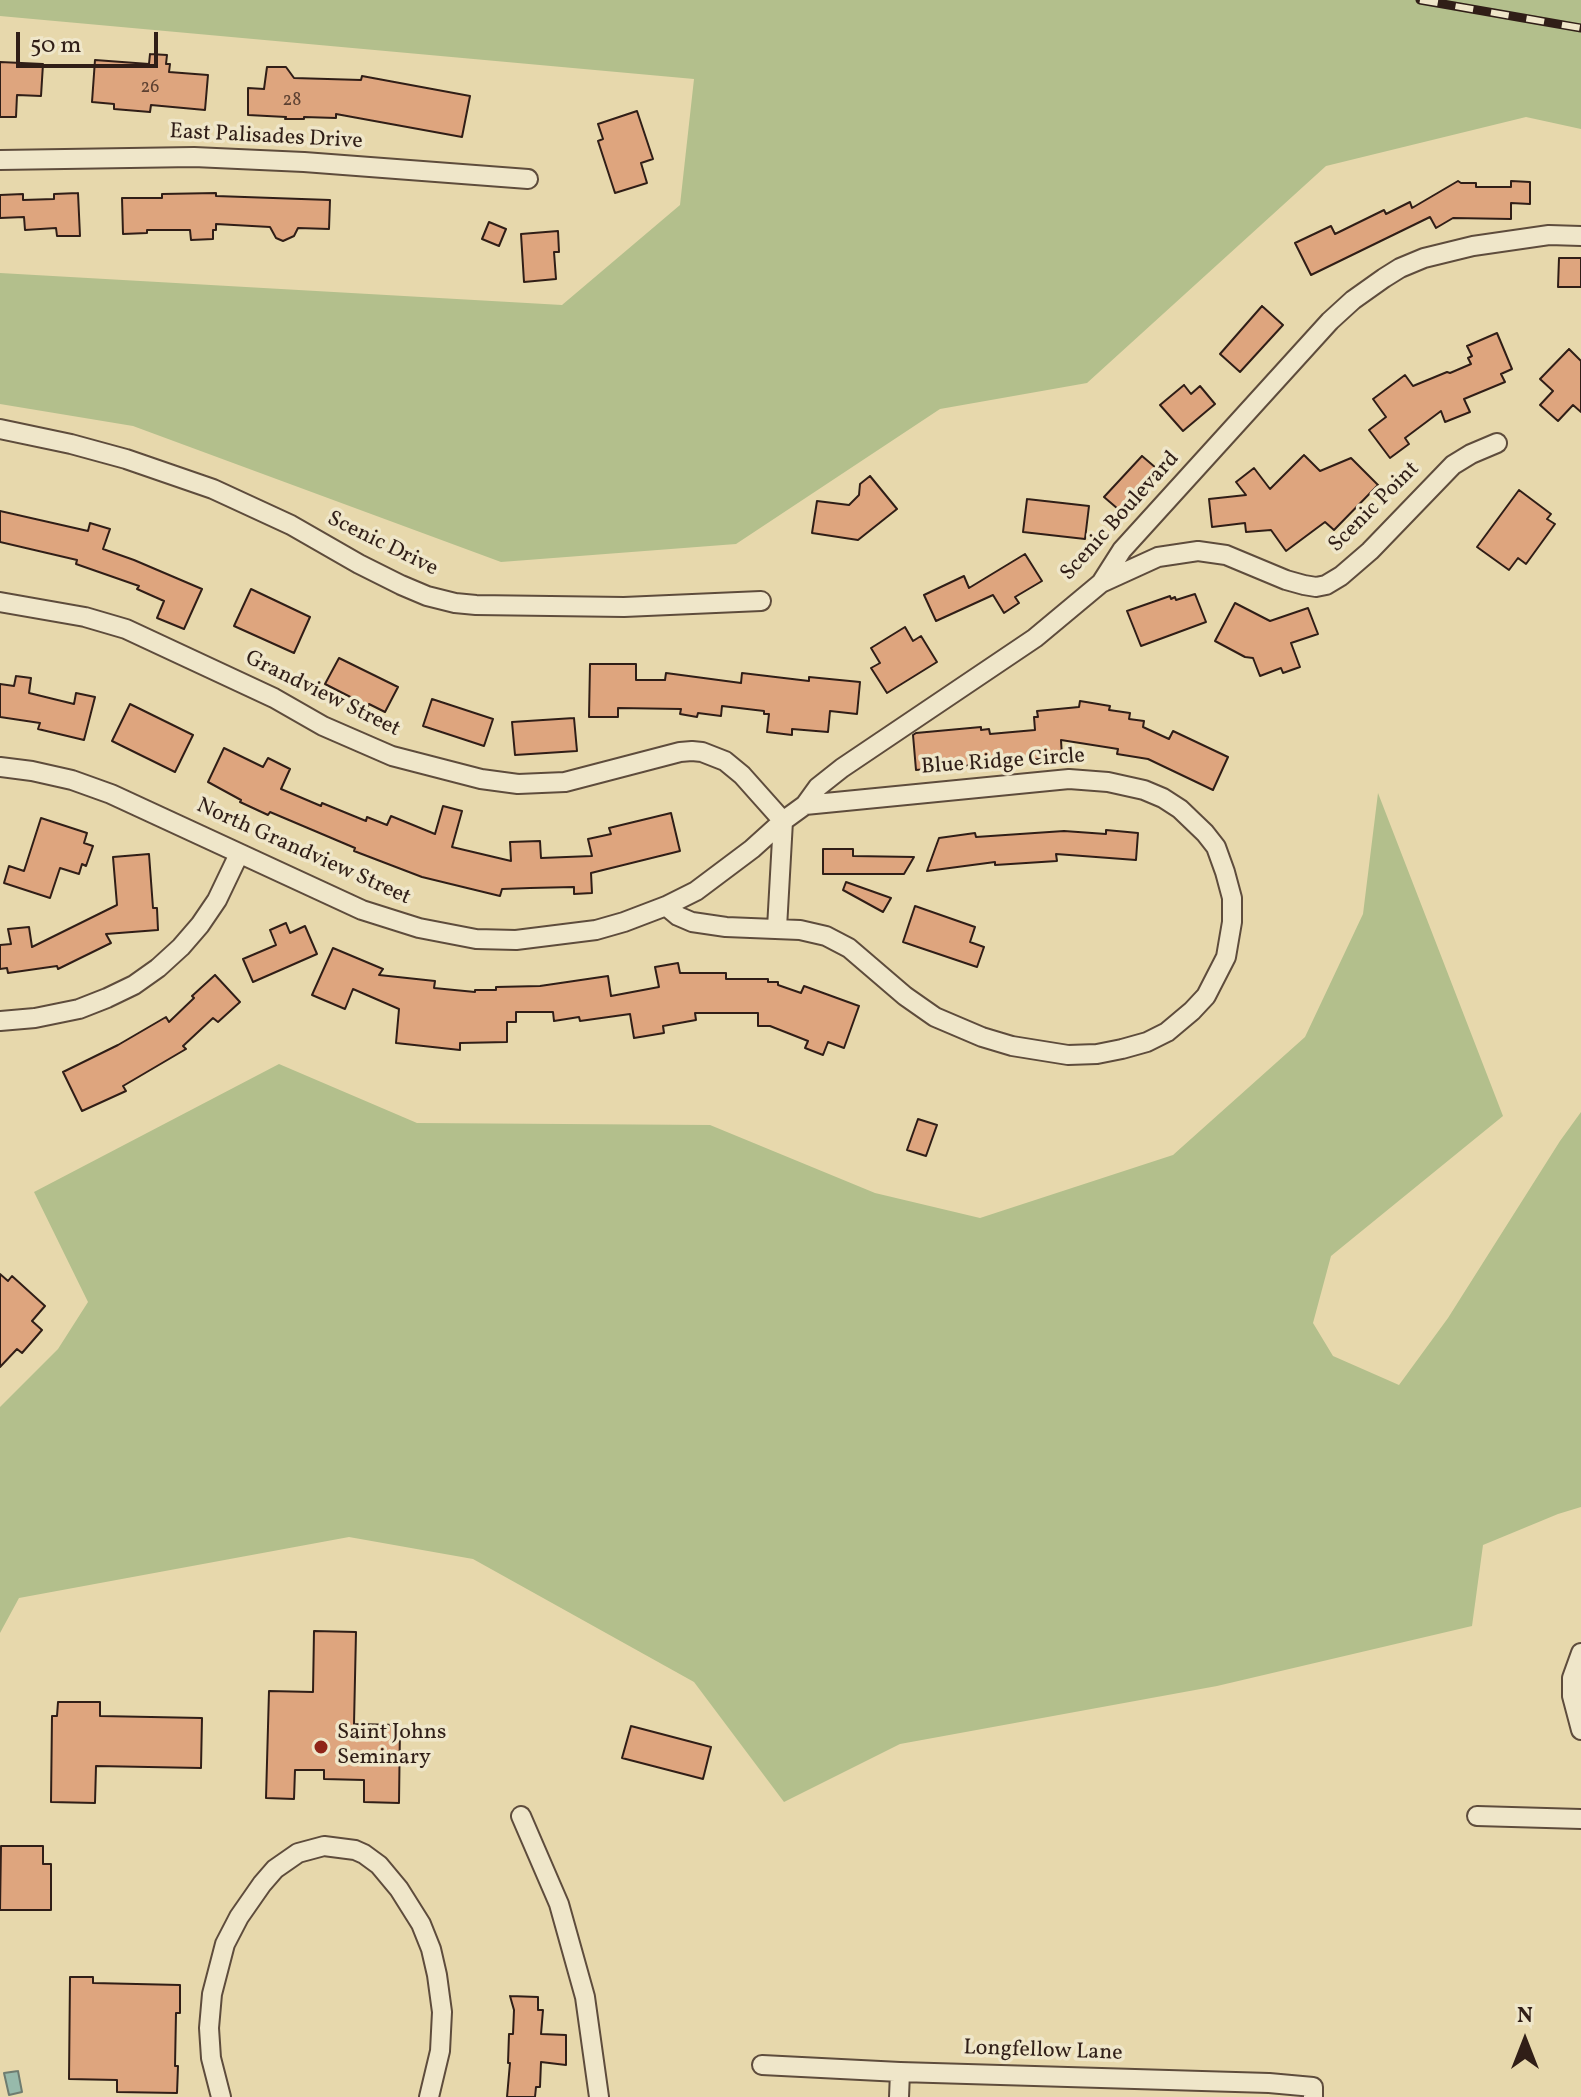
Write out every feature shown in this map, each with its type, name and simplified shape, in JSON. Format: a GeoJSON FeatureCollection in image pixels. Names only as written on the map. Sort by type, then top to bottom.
{"type":"FeatureCollection","features":[{"type":"Feature","properties":{"kind":"street","name":"East Palisades Drive"},"geometry":{"type":"LineString","coordinates":[[0,160],[194,157],[528,179]]}},
{"type":"Feature","properties":{"kind":"street","name":"Scenic Boulevard"},"geometry":{"type":"LineString","coordinates":[[666,906],[717,876],[805,805],[818,787],[842,768],[1035,638],[1101,583],[1122,550],[1330,321],[1353,300],[1400,268],[1424,258],[1473,246],[1549,235],[1581,236]]}},
{"type":"Feature","properties":{"kind":"street","name":"Scenic Drive"},"geometry":{"type":"LineString","coordinates":[[0,429],[126,459],[213,489],[291,525],[401,585],[455,603],[624,607],[761,601]]}},
{"type":"Feature","properties":{"kind":"street","name":"Scenic Point"},"geometry":{"type":"LineString","coordinates":[[1101,583],[1158,557],[1198,551],[1226,555],[1304,585],[1326,585],[1370,551],[1453,465],[1497,443]]}},
{"type":"Feature","properties":{"kind":"street","name":"Grandview Street"},"geometry":{"type":"LineString","coordinates":[[0,602],[85,617],[126,629],[274,698],[323,726],[392,756],[481,779],[518,784],[565,782],[680,752],[702,752],[725,761],[742,775],[783,821]]}},
{"type":"Feature","properties":{"kind":"street","name":"North Grandview Street"},"geometry":{"type":"LineString","coordinates":[[0,767],[72,780],[111,794],[362,910],[419,928],[476,939],[536,939],[596,930],[666,906]]}},
{"type":"Feature","properties":{"kind":"street","name":"Blue Ridge Circle"},"geometry":{"type":"LineString","coordinates":[[777,928],[814,932],[849,948],[922,1009],[957,1027],[1012,1046],[1068,1055],[1122,1049],[1167,1032],[1206,996],[1229,948],[1232,898],[1216,847],[1180,809],[1144,790],[1108,782],[1069,779],[805,805]]}},
{"type":"Feature","properties":{"kind":"street"},"geometry":{"type":"LineString","coordinates":[[666,906],[692,922],[726,927],[777,928],[783,821]]}},
{"type":"Feature","properties":{"kind":"street"},"geometry":{"type":"LineString","coordinates":[[0,1021],[79,1009],[134,985],[158,968],[200,925],[217,900],[239,854]]}},
{"type":"Feature","properties":{"kind":"street"},"geometry":{"type":"LineString","coordinates":[[1581,1653],[1572,1678],[1572,1696],[1581,1730]]}},
{"type":"Feature","properties":{"kind":"street"},"geometry":{"type":"LineString","coordinates":[[521,1816],[559,1904],[585,1997],[599,2097]]}},
{"type":"Feature","properties":{"kind":"street"},"geometry":{"type":"LineString","coordinates":[[1477,1816],[1581,1819]]}},
{"type":"Feature","properties":{"kind":"street"},"geometry":{"type":"LineString","coordinates":[[221,2097],[211,2058],[209,2028],[212,1994],[225,1944],[239,1917],[275,1869],[298,1853],[324,1846],[355,1850],[379,1865],[421,1924],[431,1949],[442,2012],[440,2051],[429,2097]]}},
{"type":"Feature","properties":{"kind":"street","name":"Longfellow Lane"},"geometry":{"type":"LineString","coordinates":[[762,2065],[1257,2082],[1313,2087],[1313,2097]]}},
{"type":"Feature","properties":{"kind":"street"},"geometry":{"type":"LineString","coordinates":[[899,2097],[900,2072]]}},
{"type":"Feature","properties":{"kind":"green space"},"geometry":{"type":"Polygon","coordinates":[[[0,0],[1581,0],[1581,129],[1526,117],[1326,166],[1087,383],[940,409],[736,544],[501,562],[133,426],[0,404],[0,273],[562,305],[680,205],[694,79],[0,16],[0,0]]]}},
{"type":"Feature","properties":{"kind":"green space"},"geometry":{"type":"Polygon","coordinates":[[[1378,793],[1503,1116],[1331,1256],[1313,1323],[1333,1356],[1399,1385],[1448,1318],[1581,1112],[1581,1507],[1483,1545],[1472,1626],[1217,1686],[900,1744],[784,1802],[694,1682],[473,1559],[349,1537],[19,1598],[0,1633],[0,1407],[58,1349],[88,1302],[34,1192],[279,1064],[417,1123],[710,1125],[875,1193],[980,1218],[1173,1155],[1305,1037],[1363,914],[1378,793]]]}},
{"type":"Feature","properties":{"kind":"shaded area"},"geometry":{"type":"Polygon","coordinates":[[[18,2071],[22,2092],[9,2095],[4,2073],[18,2071]]]}},
{"type":"Feature","properties":{"kind":"building"},"geometry":{"type":"Polygon","coordinates":[[[150,54],[167,55],[169,72],[208,75],[205,110],[151,105],[150,112],[114,109],[114,104],[92,102],[95,60],[149,64],[150,54]]]}},
{"type":"Feature","properties":{"kind":"building"},"geometry":{"type":"Polygon","coordinates":[[[0,62],[43,64],[41,96],[17,95],[16,117],[0,117],[0,62]]]}},
{"type":"Feature","properties":{"kind":"building"},"geometry":{"type":"Polygon","coordinates":[[[267,67],[286,67],[294,78],[361,80],[362,76],[470,96],[462,137],[336,114],[336,118],[304,119],[248,115],[248,88],[264,89],[267,67]]]}},
{"type":"Feature","properties":{"kind":"building"},"geometry":{"type":"Polygon","coordinates":[[[637,111],[653,159],[641,163],[647,183],[615,193],[598,141],[603,139],[598,124],[637,111]]]}},
{"type":"Feature","properties":{"kind":"building"},"geometry":{"type":"Polygon","coordinates":[[[1458,181],[1476,183],[1476,187],[1511,187],[1511,181],[1530,182],[1530,204],[1511,203],[1511,219],[1453,218],[1436,228],[1430,217],[1311,275],[1295,243],[1331,226],[1335,234],[1384,210],[1386,214],[1410,202],[1412,208],[1458,181]]]}},
{"type":"Feature","properties":{"kind":"building"},"geometry":{"type":"Polygon","coordinates":[[[78,193],[80,236],[57,236],[56,228],[25,230],[24,217],[0,218],[0,195],[23,194],[23,200],[54,199],[54,194],[78,193]]]}},
{"type":"Feature","properties":{"kind":"building"},"geometry":{"type":"Polygon","coordinates":[[[216,193],[216,196],[330,200],[329,229],[298,228],[294,236],[283,241],[276,238],[270,227],[216,224],[213,239],[191,240],[190,230],[147,230],[147,233],[123,234],[122,198],[216,193]]]}},
{"type":"Feature","properties":{"kind":"building"},"geometry":{"type":"Polygon","coordinates":[[[489,222],[506,229],[499,246],[482,239],[489,222]]]}},
{"type":"Feature","properties":{"kind":"building"},"geometry":{"type":"Polygon","coordinates":[[[558,231],[559,252],[554,252],[556,279],[524,282],[521,234],[558,231]]]}},
{"type":"Feature","properties":{"kind":"building"},"geometry":{"type":"Polygon","coordinates":[[[1559,258],[1581,258],[1581,287],[1558,287],[1559,258]]]}},
{"type":"Feature","properties":{"kind":"building"},"geometry":{"type":"Polygon","coordinates":[[[1262,306],[1283,325],[1240,372],[1220,354],[1262,306]]]}},
{"type":"Feature","properties":{"kind":"building"},"geometry":{"type":"Polygon","coordinates":[[[1497,333],[1512,369],[1501,374],[1505,382],[1464,399],[1470,412],[1445,422],[1441,411],[1405,438],[1409,444],[1390,458],[1369,430],[1386,417],[1373,399],[1405,375],[1413,386],[1471,364],[1468,358],[1472,356],[1467,346],[1497,333]]]}},
{"type":"Feature","properties":{"kind":"building"},"geometry":{"type":"Polygon","coordinates":[[[1569,349],[1581,361],[1581,412],[1573,405],[1558,421],[1540,405],[1553,391],[1540,379],[1569,349]]]}},
{"type":"Feature","properties":{"kind":"building"},"geometry":{"type":"Polygon","coordinates":[[[1184,385],[1191,394],[1200,386],[1215,404],[1183,431],[1160,405],[1184,385]]]}},
{"type":"Feature","properties":{"kind":"building"},"geometry":{"type":"Polygon","coordinates":[[[1304,455],[1320,471],[1351,458],[1378,485],[1334,530],[1325,522],[1286,551],[1271,530],[1246,532],[1245,523],[1212,527],[1209,499],[1246,495],[1236,482],[1254,468],[1270,489],[1304,455]]]}},
{"type":"Feature","properties":{"kind":"building"},"geometry":{"type":"Polygon","coordinates":[[[1142,456],[1163,474],[1125,515],[1104,497],[1142,456]]]}},
{"type":"Feature","properties":{"kind":"building"},"geometry":{"type":"Polygon","coordinates":[[[870,476],[897,509],[858,540],[812,533],[817,501],[849,505],[859,495],[860,484],[870,476]]]}},
{"type":"Feature","properties":{"kind":"building"},"geometry":{"type":"Polygon","coordinates":[[[1519,490],[1551,514],[1547,519],[1555,524],[1526,564],[1518,558],[1509,570],[1477,547],[1519,490]]]}},
{"type":"Feature","properties":{"kind":"building"},"geometry":{"type":"Polygon","coordinates":[[[1027,499],[1089,506],[1085,539],[1023,532],[1027,499]]]}},
{"type":"Feature","properties":{"kind":"building"},"geometry":{"type":"Polygon","coordinates":[[[0,511],[88,531],[90,523],[110,529],[103,549],[202,589],[184,629],[157,618],[164,601],[137,589],[139,586],[76,564],[77,560],[0,542],[0,511]]]}},
{"type":"Feature","properties":{"kind":"building"},"geometry":{"type":"Polygon","coordinates":[[[1025,554],[1042,581],[1015,597],[1019,603],[1004,613],[993,595],[936,621],[924,595],[964,576],[969,588],[1025,554]]]}},
{"type":"Feature","properties":{"kind":"building"},"geometry":{"type":"Polygon","coordinates":[[[251,589],[310,617],[294,653],[234,626],[251,589]]]}},
{"type":"Feature","properties":{"kind":"building"},"geometry":{"type":"Polygon","coordinates":[[[1195,594],[1206,622],[1141,646],[1127,611],[1170,596],[1176,600],[1195,594]]]}},
{"type":"Feature","properties":{"kind":"building"},"geometry":{"type":"Polygon","coordinates":[[[1235,603],[1270,621],[1308,608],[1318,634],[1291,643],[1300,667],[1283,673],[1281,668],[1260,676],[1253,658],[1215,641],[1235,603]]]}},
{"type":"Feature","properties":{"kind":"building"},"geometry":{"type":"Polygon","coordinates":[[[905,627],[913,641],[921,636],[937,662],[887,693],[871,668],[880,663],[871,648],[905,627]]]}},
{"type":"Feature","properties":{"kind":"building"},"geometry":{"type":"Polygon","coordinates":[[[339,658],[398,687],[385,712],[325,684],[339,658]]]}},
{"type":"Feature","properties":{"kind":"building"},"geometry":{"type":"Polygon","coordinates":[[[590,664],[636,664],[636,680],[665,680],[666,673],[741,683],[742,673],[809,681],[809,677],[860,682],[857,714],[830,711],[828,732],[792,729],[792,735],[767,732],[769,714],[764,714],[764,711],[722,706],[721,716],[698,713],[697,717],[680,714],[681,709],[618,708],[618,717],[589,717],[590,664]]]}},
{"type":"Feature","properties":{"kind":"building"},"geometry":{"type":"Polygon","coordinates":[[[16,676],[31,678],[29,693],[74,704],[76,693],[95,697],[84,740],[38,729],[40,723],[0,717],[0,684],[14,686],[16,676]]]}},
{"type":"Feature","properties":{"kind":"building"},"geometry":{"type":"Polygon","coordinates":[[[432,699],[493,719],[484,746],[423,726],[432,699]]]}},
{"type":"Feature","properties":{"kind":"building"},"geometry":{"type":"Polygon","coordinates":[[[1080,701],[1130,713],[1129,719],[1144,721],[1143,727],[1169,739],[1173,731],[1228,757],[1213,790],[1148,759],[1117,754],[1118,749],[1061,740],[1062,757],[916,770],[913,735],[916,733],[981,727],[981,730],[989,729],[990,734],[1035,730],[1037,711],[1079,707],[1080,701]]]}},
{"type":"Feature","properties":{"kind":"building"},"geometry":{"type":"Polygon","coordinates":[[[130,704],[193,735],[175,772],[112,741],[130,704]]]}},
{"type":"Feature","properties":{"kind":"building"},"geometry":{"type":"Polygon","coordinates":[[[574,718],[577,751],[515,755],[512,722],[574,718]]]}},
{"type":"Feature","properties":{"kind":"building"},"geometry":{"type":"Polygon","coordinates":[[[224,748],[263,767],[268,758],[290,769],[281,789],[366,821],[367,817],[387,825],[391,816],[435,834],[443,806],[462,811],[452,847],[511,861],[510,842],[540,841],[541,858],[592,856],[588,839],[611,834],[609,828],[671,813],[680,851],[591,873],[592,893],[574,894],[574,887],[530,888],[502,889],[500,896],[422,877],[240,802],[208,782],[224,748]]]}},
{"type":"Feature","properties":{"kind":"building"},"geometry":{"type":"Polygon","coordinates":[[[41,818],[87,833],[84,843],[93,846],[86,866],[82,864],[79,874],[60,868],[50,898],[4,883],[9,866],[24,871],[41,818]]]}},
{"type":"Feature","properties":{"kind":"building"},"geometry":{"type":"Polygon","coordinates":[[[1106,830],[1138,833],[1136,860],[1056,854],[1057,861],[995,865],[995,862],[927,871],[939,838],[975,833],[976,837],[1064,831],[1106,834],[1106,830]]]}},
{"type":"Feature","properties":{"kind":"building"},"geometry":{"type":"Polygon","coordinates":[[[823,849],[853,849],[853,856],[914,857],[904,874],[823,874],[823,849]]]}},
{"type":"Feature","properties":{"kind":"building"},"geometry":{"type":"Polygon","coordinates":[[[149,854],[158,930],[106,934],[111,943],[58,969],[57,966],[8,973],[7,968],[0,969],[0,945],[11,944],[8,929],[29,927],[32,947],[117,905],[113,857],[149,854]]]}},
{"type":"Feature","properties":{"kind":"building"},"geometry":{"type":"Polygon","coordinates":[[[846,882],[891,898],[883,912],[843,890],[846,882]]]}},
{"type":"Feature","properties":{"kind":"building"},"geometry":{"type":"Polygon","coordinates":[[[915,906],[975,927],[970,942],[984,947],[977,967],[903,942],[915,906]]]}},
{"type":"Feature","properties":{"kind":"building"},"geometry":{"type":"Polygon","coordinates":[[[286,923],[290,933],[305,926],[317,954],[253,982],[243,959],[276,945],[270,930],[286,923]]]}},
{"type":"Feature","properties":{"kind":"building"},"geometry":{"type":"Polygon","coordinates":[[[333,948],[383,969],[379,975],[435,981],[434,988],[475,992],[496,990],[496,987],[540,986],[608,976],[611,996],[659,987],[655,967],[678,963],[680,973],[726,973],[726,979],[768,979],[768,982],[778,982],[778,985],[801,993],[804,986],[859,1006],[844,1048],[828,1042],[823,1055],[805,1048],[808,1041],[770,1026],[758,1026],[758,1013],[695,1013],[696,1020],[663,1026],[664,1033],[634,1038],[630,1014],[554,1021],[553,1012],[516,1012],[516,1022],[507,1022],[507,1042],[460,1043],[460,1050],[396,1043],[399,1009],[353,989],[345,1009],[312,995],[333,948]]]}},
{"type":"Feature","properties":{"kind":"building"},"geometry":{"type":"Polygon","coordinates":[[[215,975],[240,1002],[218,1022],[213,1018],[183,1046],[186,1049],[123,1086],[126,1091],[82,1111],[63,1072],[166,1017],[169,1022],[215,975]]]}},
{"type":"Feature","properties":{"kind":"building"},"geometry":{"type":"Polygon","coordinates":[[[918,1119],[937,1125],[926,1156],[907,1150],[918,1119]]]}},
{"type":"Feature","properties":{"kind":"building"},"geometry":{"type":"Polygon","coordinates":[[[0,1274],[8,1281],[12,1276],[45,1306],[32,1321],[42,1330],[22,1353],[17,1349],[0,1367],[0,1274]]]}},
{"type":"Feature","properties":{"kind":"building"},"geometry":{"type":"Polygon","coordinates":[[[314,1631],[356,1632],[354,1724],[400,1725],[399,1803],[364,1802],[364,1780],[324,1779],[324,1770],[295,1770],[294,1799],[266,1798],[269,1691],[313,1692],[314,1631]]]}},
{"type":"Feature","properties":{"kind":"building"},"geometry":{"type":"Polygon","coordinates":[[[58,1702],[100,1702],[100,1716],[202,1718],[201,1768],[96,1766],[95,1803],[51,1802],[52,1716],[57,1716],[58,1702]]]}},
{"type":"Feature","properties":{"kind":"building"},"geometry":{"type":"Polygon","coordinates":[[[631,1726],[711,1747],[703,1779],[622,1758],[631,1726]]]}},
{"type":"Feature","properties":{"kind":"building"},"geometry":{"type":"Polygon","coordinates":[[[1,1846],[43,1846],[43,1864],[51,1864],[51,1910],[0,1910],[1,1846]]]}},
{"type":"Feature","properties":{"kind":"building"},"geometry":{"type":"Polygon","coordinates":[[[70,1977],[93,1977],[93,1983],[180,1985],[180,2013],[176,2013],[177,2093],[117,2092],[117,2080],[69,2079],[70,1977]]]}},
{"type":"Feature","properties":{"kind":"building"},"geometry":{"type":"Polygon","coordinates":[[[510,1996],[538,1997],[538,2010],[543,2010],[541,2034],[566,2035],[566,2065],[541,2062],[540,2087],[536,2087],[535,2097],[507,2097],[509,2034],[513,2034],[514,2010],[510,1996]]]}},
{"type":"Feature","properties":{"kind":"railway"},"geometry":{"type":"LineString","coordinates":[[1420,0],[1581,28]]}},
{"type":"Feature","properties":{"kind":"place","name":"Saint Johns Seminary"},"geometry":{"type":"Point","coordinates":[321,1747]}}]}
